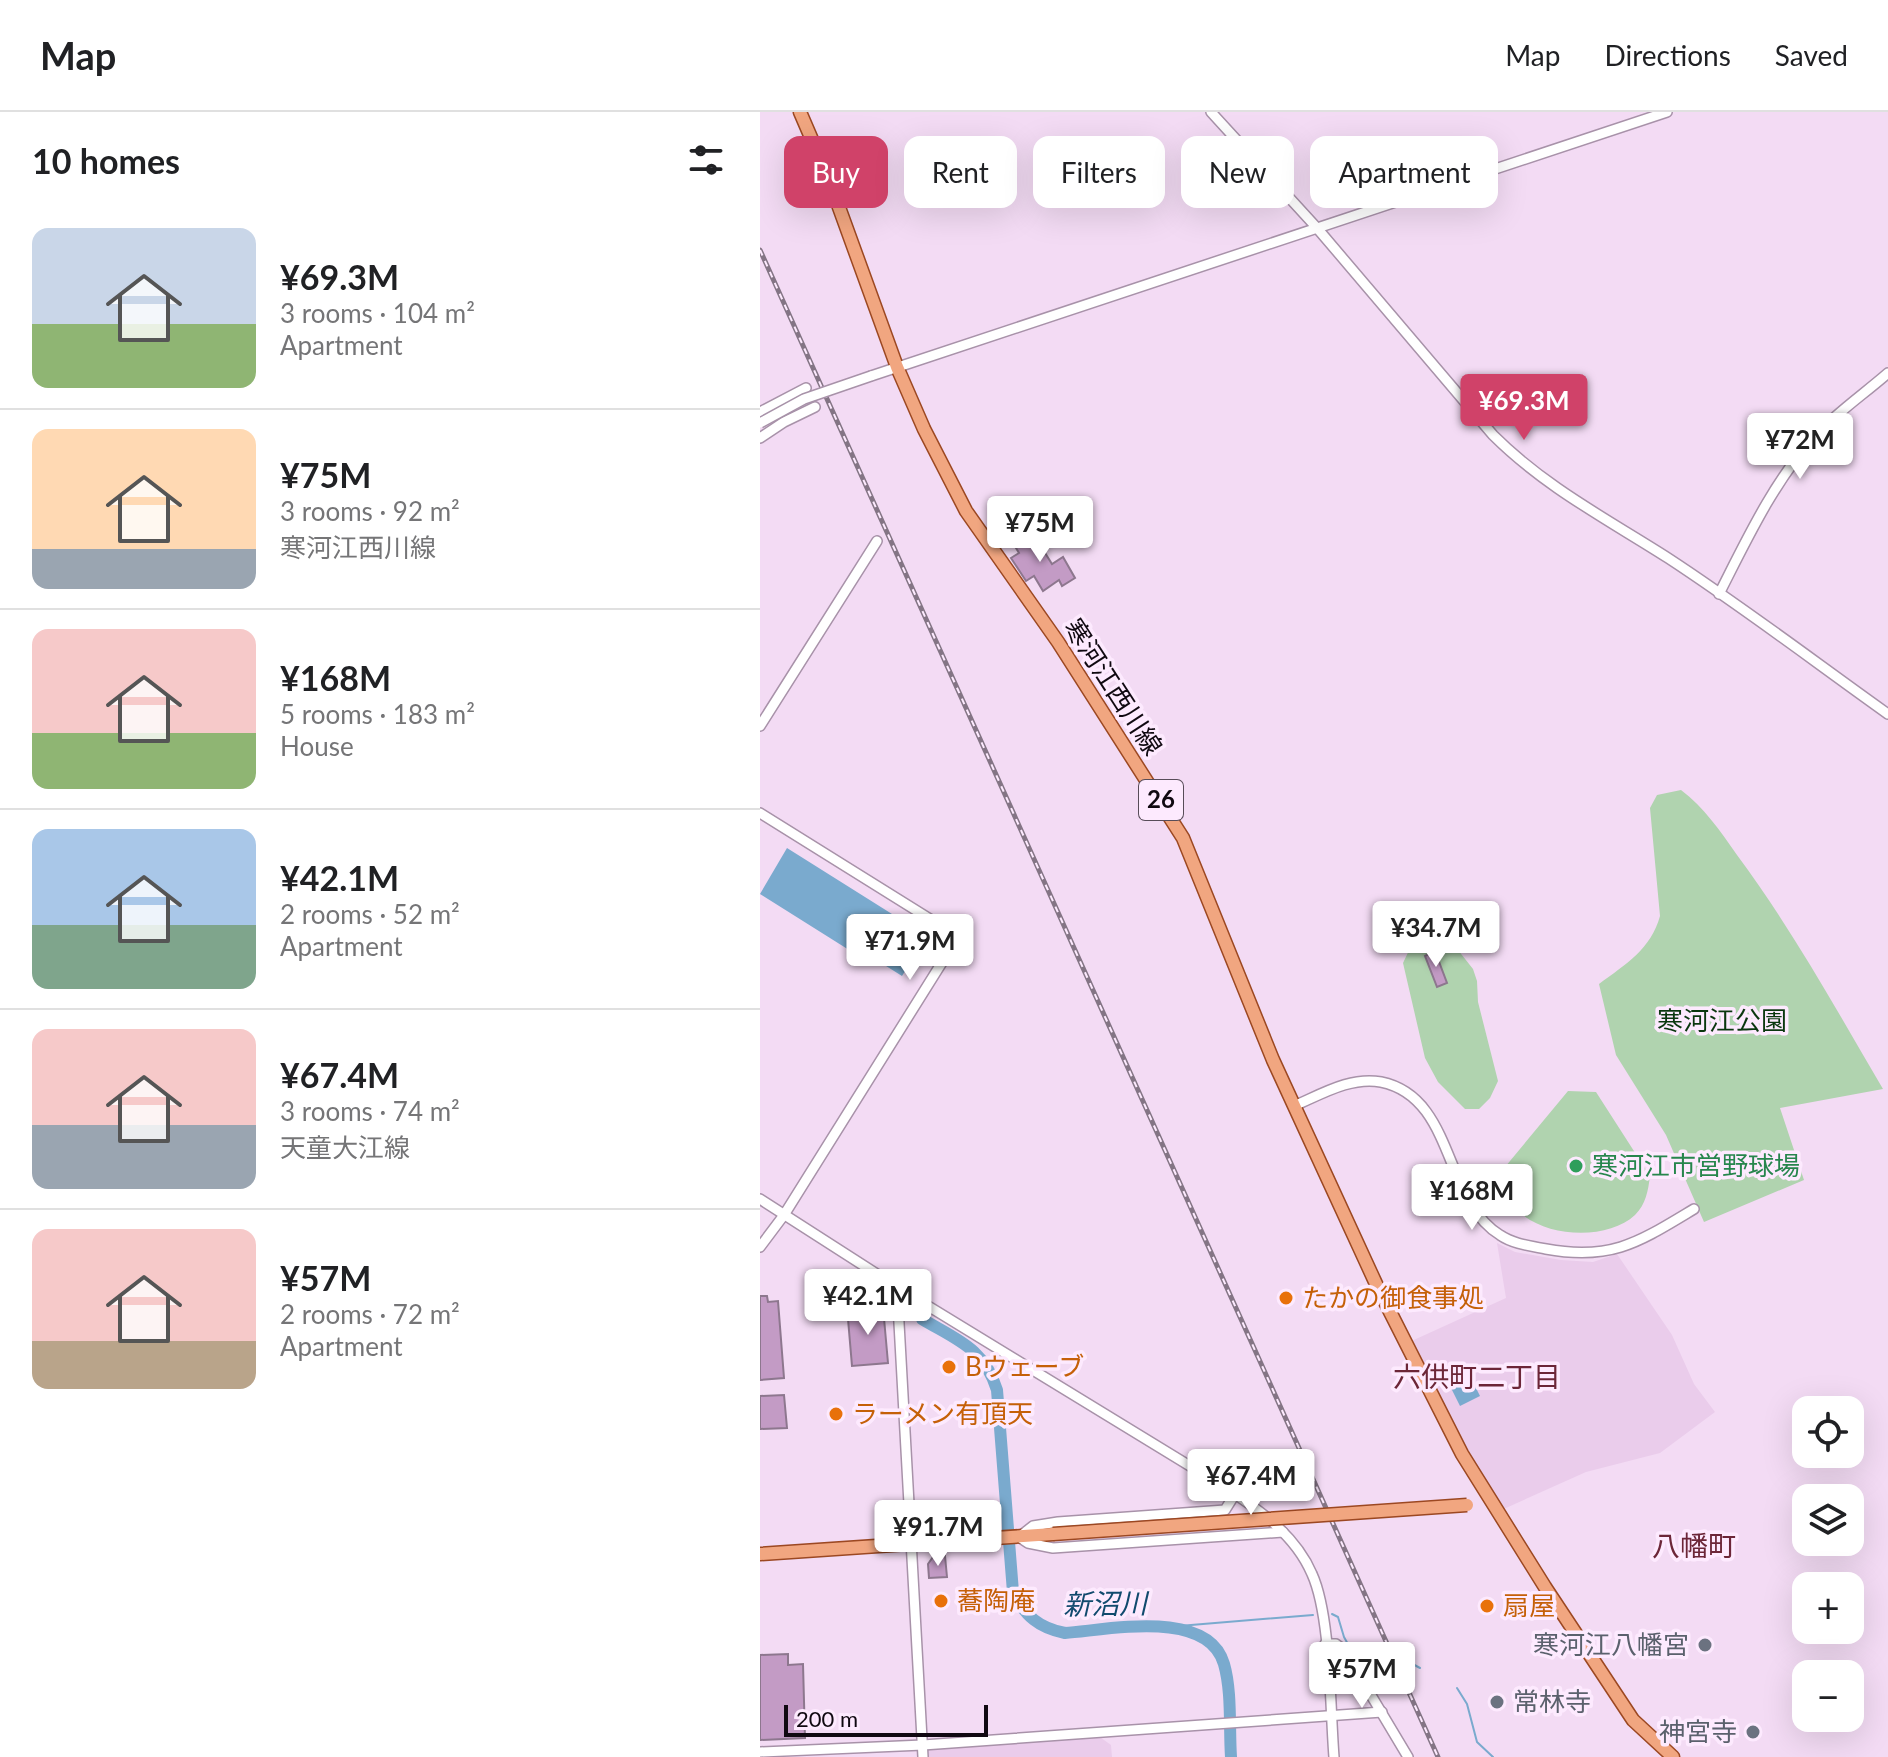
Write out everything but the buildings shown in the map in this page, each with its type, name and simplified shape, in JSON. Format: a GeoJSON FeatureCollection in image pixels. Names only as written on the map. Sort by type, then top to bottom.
{"type":"FeatureCollection","features":[{"type":"Feature","properties":{"kind":"main road","name":"寒河江西川線"},"geometry":{"type":"LineString","coordinates":[[800,112],[828,177],[897,367],[966,511],[1058,642],[1183,838],[1294,1106],[1405,1344],[1493,1505],[1633,1720],[1673,1757]]}},
{"type":"Feature","properties":{"kind":"main road"},"geometry":{"type":"LineString","coordinates":[[760,1554],[1493,1505]]}},
{"type":"Feature","properties":{"kind":"street"},"geometry":{"type":"LineString","coordinates":[[1211,112],[1317,228],[1493,435],[1517,458],[1553,488],[1719,594],[1888,714]]}},
{"type":"Feature","properties":{"kind":"street"},"geometry":{"type":"LineString","coordinates":[[760,423],[804,399],[897,367],[1667,112]]}},
{"type":"Feature","properties":{"kind":"street"},"geometry":{"type":"LineString","coordinates":[[1719,594],[1767,502],[1796,458],[1833,419],[1888,373]]}},
{"type":"Feature","properties":{"kind":"street"},"geometry":{"type":"LineString","coordinates":[[760,412],[806,388]]}},
{"type":"Feature","properties":{"kind":"street"},"geometry":{"type":"LineString","coordinates":[[760,438],[815,407]]}},
{"type":"Feature","properties":{"kind":"street"},"geometry":{"type":"LineString","coordinates":[[760,726],[877,541]]}},
{"type":"Feature","properties":{"kind":"street"},"geometry":{"type":"LineString","coordinates":[[760,813],[946,929],[953,941],[784,1215],[760,1247]]}},
{"type":"Feature","properties":{"kind":"street"},"geometry":{"type":"LineString","coordinates":[[1294,1106],[1364,1081],[1389,1084],[1410,1095],[1429,1116],[1478,1215],[1500,1236],[1515,1242],[1567,1252],[1601,1253],[1636,1242],[1694,1209]]}},
{"type":"Feature","properties":{"kind":"street"},"geometry":{"type":"LineString","coordinates":[[760,1199],[897,1287],[1256,1507],[1283,1532],[1312,1574],[1320,1601],[1334,1757]]}},
{"type":"Feature","properties":{"kind":"street"},"geometry":{"type":"LineString","coordinates":[[897,1287],[923,1757]]}},
{"type":"Feature","properties":{"kind":"street"},"geometry":{"type":"LineString","coordinates":[[1012,1537],[1033,1526],[1058,1522],[1225,1510],[1235,1494]]}},
{"type":"Feature","properties":{"kind":"street"},"geometry":{"type":"LineString","coordinates":[[1012,1537],[1053,1548],[1283,1532]]}},
{"type":"Feature","properties":{"kind":"street"},"geometry":{"type":"LineString","coordinates":[[1325,1644],[1336,1644],[1344,1650],[1408,1757]]}},
{"type":"Feature","properties":{"kind":"street"},"geometry":{"type":"LineString","coordinates":[[760,1752],[923,1745],[1222,1721],[1382,1712]]}},
{"type":"Feature","properties":{"kind":"shaded area"},"geometry":{"type":"Polygon","coordinates":[[[1497,1243],[1515,1252],[1561,1260],[1593,1262],[1617,1254],[1672,1335],[1694,1384],[1715,1412],[1660,1453],[1586,1472],[1497,1512],[1405,1344],[1506,1298],[1497,1243]]]}},
{"type":"Feature","properties":{"kind":"shaded area"},"geometry":{"type":"Polygon","coordinates":[[[1097,1735],[1111,1745],[1112,1757],[923,1757],[923,1747],[1097,1735]]]}},
{"type":"Feature","properties":{"kind":"green space","name":"寒河江公園"},"geometry":{"type":"Polygon","coordinates":[[[1681,790],[1711,820],[1757,883],[1883,1089],[1780,1108],[1804,1180],[1704,1222],[1666,1135],[1616,1055],[1599,984],[1636,955],[1656,928],[1660,916],[1650,808],[1657,795],[1681,790]]]}},
{"type":"Feature","properties":{"kind":"green space"},"geometry":{"type":"Polygon","coordinates":[[[1424,919],[1458,950],[1473,969],[1477,981],[1478,1002],[1498,1081],[1490,1098],[1479,1109],[1465,1109],[1438,1082],[1425,1058],[1403,963],[1424,919]]]}},
{"type":"Feature","properties":{"kind":"green space"},"geometry":{"type":"Polygon","coordinates":[[[1568,1091],[1596,1092],[1650,1176],[1646,1197],[1639,1211],[1621,1224],[1603,1230],[1564,1232],[1545,1227],[1514,1206],[1505,1191],[1505,1167],[1568,1091]]]}},
{"type":"Feature","properties":{"kind":"water"},"geometry":{"type":"Polygon","coordinates":[[[787,848],[927,936],[902,976],[867,954],[857,955],[760,894],[787,848]]]}},
{"type":"Feature","properties":{"kind":"water"},"geometry":{"type":"Polygon","coordinates":[[[1466,1368],[1480,1396],[1460,1406],[1446,1378],[1466,1368]]]}},
{"type":"Feature","properties":{"kind":"waterway","name":"新沼川"},"geometry":{"type":"LineString","coordinates":[[922,1319],[977,1355],[985,1364],[997,1390],[1013,1592],[1023,1608],[1040,1624],[1065,1633],[1155,1626],[1198,1635],[1214,1646],[1227,1675],[1231,1757]]}},
{"type":"Feature","properties":{"kind":"waterway"},"geometry":{"type":"LineString","coordinates":[[1332,1614],[1338,1617],[1344,1637],[1360,1666],[1381,1655],[1387,1656]]}},
{"type":"Feature","properties":{"kind":"waterway"},"geometry":{"type":"LineString","coordinates":[[1179,1626],[1313,1615]]}},
{"type":"Feature","properties":{"kind":"waterway"},"geometry":{"type":"LineString","coordinates":[[1398,1656],[1420,1668]]}},
{"type":"Feature","properties":{"kind":"waterway"},"geometry":{"type":"LineString","coordinates":[[1457,1688],[1467,1704],[1477,1742],[1493,1757]]}},
{"type":"Feature","properties":{"kind":"railway"},"geometry":{"type":"LineString","coordinates":[[760,250],[1438,1757]]}},
{"type":"Feature","properties":{"kind":"place","name":"寒河江市営野球場"},"geometry":{"type":"Point","coordinates":[1576,1166]}},
{"type":"Feature","properties":{"kind":"place","name":"たかの御食事処"},"geometry":{"type":"Point","coordinates":[1286,1298]}},
{"type":"Feature","properties":{"kind":"place","name":"Bウェーブ"},"geometry":{"type":"Point","coordinates":[949,1367]}},
{"type":"Feature","properties":{"kind":"place","name":"ラーメン有頂天"},"geometry":{"type":"Point","coordinates":[836,1414]}},
{"type":"Feature","properties":{"kind":"place","name":"蕎陶庵"},"geometry":{"type":"Point","coordinates":[941,1601]}},
{"type":"Feature","properties":{"kind":"place","name":"扇屋"},"geometry":{"type":"Point","coordinates":[1487,1606]}},
{"type":"Feature","properties":{"kind":"place","name":"寒河江八幡宮"},"geometry":{"type":"Point","coordinates":[1705,1645]}},
{"type":"Feature","properties":{"kind":"place","name":"常林寺"},"geometry":{"type":"Point","coordinates":[1497,1702]}},
{"type":"Feature","properties":{"kind":"place","name":"神宮寺"},"geometry":{"type":"Point","coordinates":[1753,1732]}},
{"type":"Feature","properties":{"kind":"district","name":"六供町二丁目"},"geometry":{"type":"Point","coordinates":[1477,1377]}},
{"type":"Feature","properties":{"kind":"district","name":"八幡町"},"geometry":{"type":"Point","coordinates":[1694,1546]}}]}
